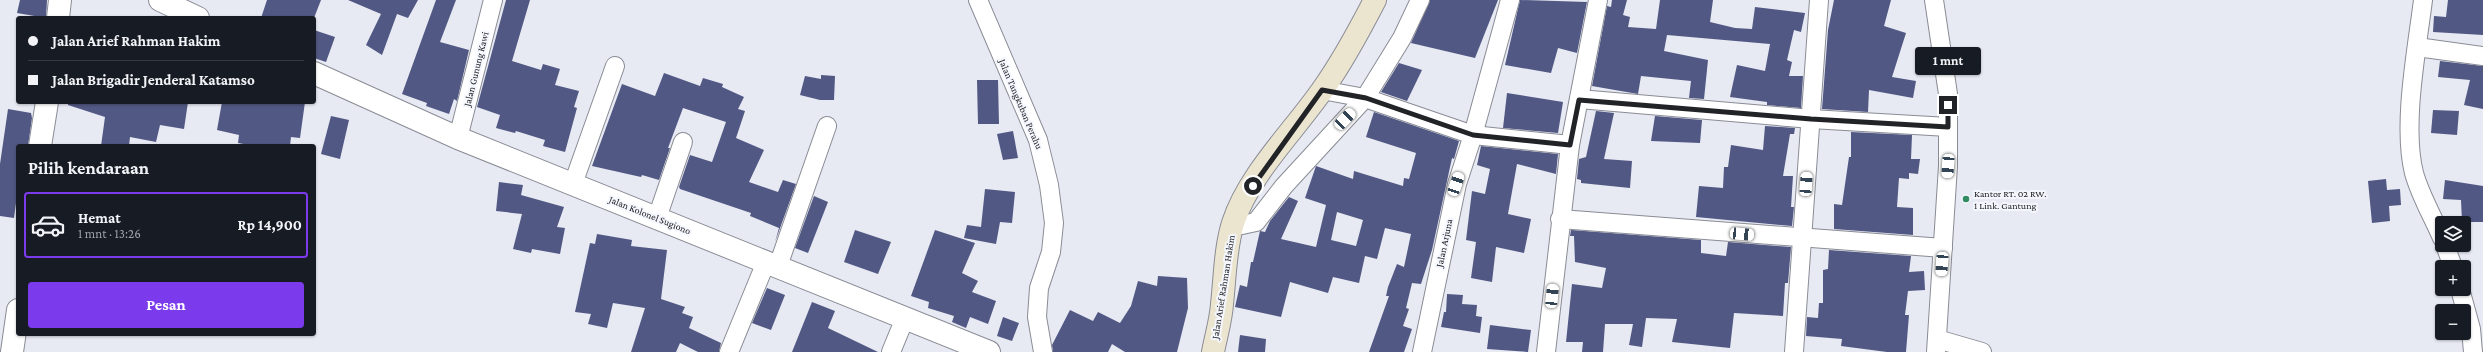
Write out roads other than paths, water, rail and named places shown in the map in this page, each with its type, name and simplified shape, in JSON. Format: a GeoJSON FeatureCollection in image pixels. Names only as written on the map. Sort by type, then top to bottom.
{"type":"FeatureCollection","features":[{"type":"Feature","properties":{"kind":"main road","name":"Jalan Arief Rahman Hakim"},"geometry":{"type":"LineString","coordinates":[[1213,352],[1222,306],[1228,248],[1233,223],[1259,175],[1322,90],[1357,36],[1375,0]]}},
{"type":"Feature","properties":{"kind":"street"},"geometry":{"type":"LineString","coordinates":[[58,16],[60,0]]}},
{"type":"Feature","properties":{"kind":"street"},"geometry":{"type":"LineString","coordinates":[[160,0],[194,16]]}},
{"type":"Feature","properties":{"kind":"street","name":"Jalan Gunung Kawi"},"geometry":{"type":"LineString","coordinates":[[458,138],[493,0]]}},
{"type":"Feature","properties":{"kind":"street","name":"Jalan Tangkuban Perahu"},"geometry":{"type":"LineString","coordinates":[[978,0],[1038,140],[1049,185],[1054,223],[1052,245],[1039,288],[1037,317],[1043,352]]}},
{"type":"Feature","properties":{"kind":"street"},"geometry":{"type":"LineString","coordinates":[[1233,223],[1242,225],[1256,222],[1284,186],[1366,98],[1402,38],[1420,0]]}},
{"type":"Feature","properties":{"kind":"street","name":"Jalan Arjuna"},"geometry":{"type":"LineString","coordinates":[[1422,352],[1456,184],[1473,135],[1510,0]]}},
{"type":"Feature","properties":{"kind":"street"},"geometry":{"type":"LineString","coordinates":[[1546,352],[1560,219],[1570,145],[1598,0]]}},
{"type":"Feature","properties":{"kind":"street"},"geometry":{"type":"LineString","coordinates":[[1794,352],[1819,0]]}},
{"type":"Feature","properties":{"kind":"street"},"geometry":{"type":"LineString","coordinates":[[1934,0],[1948,94],[1948,166],[1936,346],[1982,352]]}},
{"type":"Feature","properties":{"kind":"street"},"geometry":{"type":"LineString","coordinates":[[2423,0],[2411,89],[2410,136],[2414,173],[2435,222]]}},
{"type":"Feature","properties":{"kind":"street"},"geometry":{"type":"LineString","coordinates":[[2417,47],[2483,56]]}},
{"type":"Feature","properties":{"kind":"street"},"geometry":{"type":"LineString","coordinates":[[573,184],[615,66]]}},
{"type":"Feature","properties":{"kind":"street","name":"Jalan Kolonel Sugiono"},"geometry":{"type":"LineString","coordinates":[[316,74],[458,138],[989,352]]}},
{"type":"Feature","properties":{"kind":"street"},"geometry":{"type":"LineString","coordinates":[[1322,90],[1366,98],[1473,135],[1570,145]]}},
{"type":"Feature","properties":{"kind":"street"},"geometry":{"type":"LineString","coordinates":[[1579,100],[1811,119],[1948,127]]}},
{"type":"Feature","properties":{"kind":"street"},"geometry":{"type":"LineString","coordinates":[[40,144],[46,104]]}},
{"type":"Feature","properties":{"kind":"street"},"geometry":{"type":"LineString","coordinates":[[729,352],[772,264],[827,126]]}},
{"type":"Feature","properties":{"kind":"street"},"geometry":{"type":"LineString","coordinates":[[657,218],[683,142]]}},
{"type":"Feature","properties":{"kind":"street"},"geometry":{"type":"LineString","coordinates":[[1560,219],[1943,248]]}},
{"type":"Feature","properties":{"kind":"street"},"geometry":{"type":"LineString","coordinates":[[2462,296],[2471,329],[2473,352]]}},
{"type":"Feature","properties":{"kind":"street"},"geometry":{"type":"LineString","coordinates":[[891,352],[905,318]]}},
{"type":"Feature","properties":{"kind":"street"},"geometry":{"type":"LineString","coordinates":[[12,352],[16,324]]}},
{"type":"Feature","properties":{"kind":"place","name":"Kantor RT. 02 RW. 1 Link. Gantung"},"geometry":{"type":"Point","coordinates":[1966,199]}}]}
